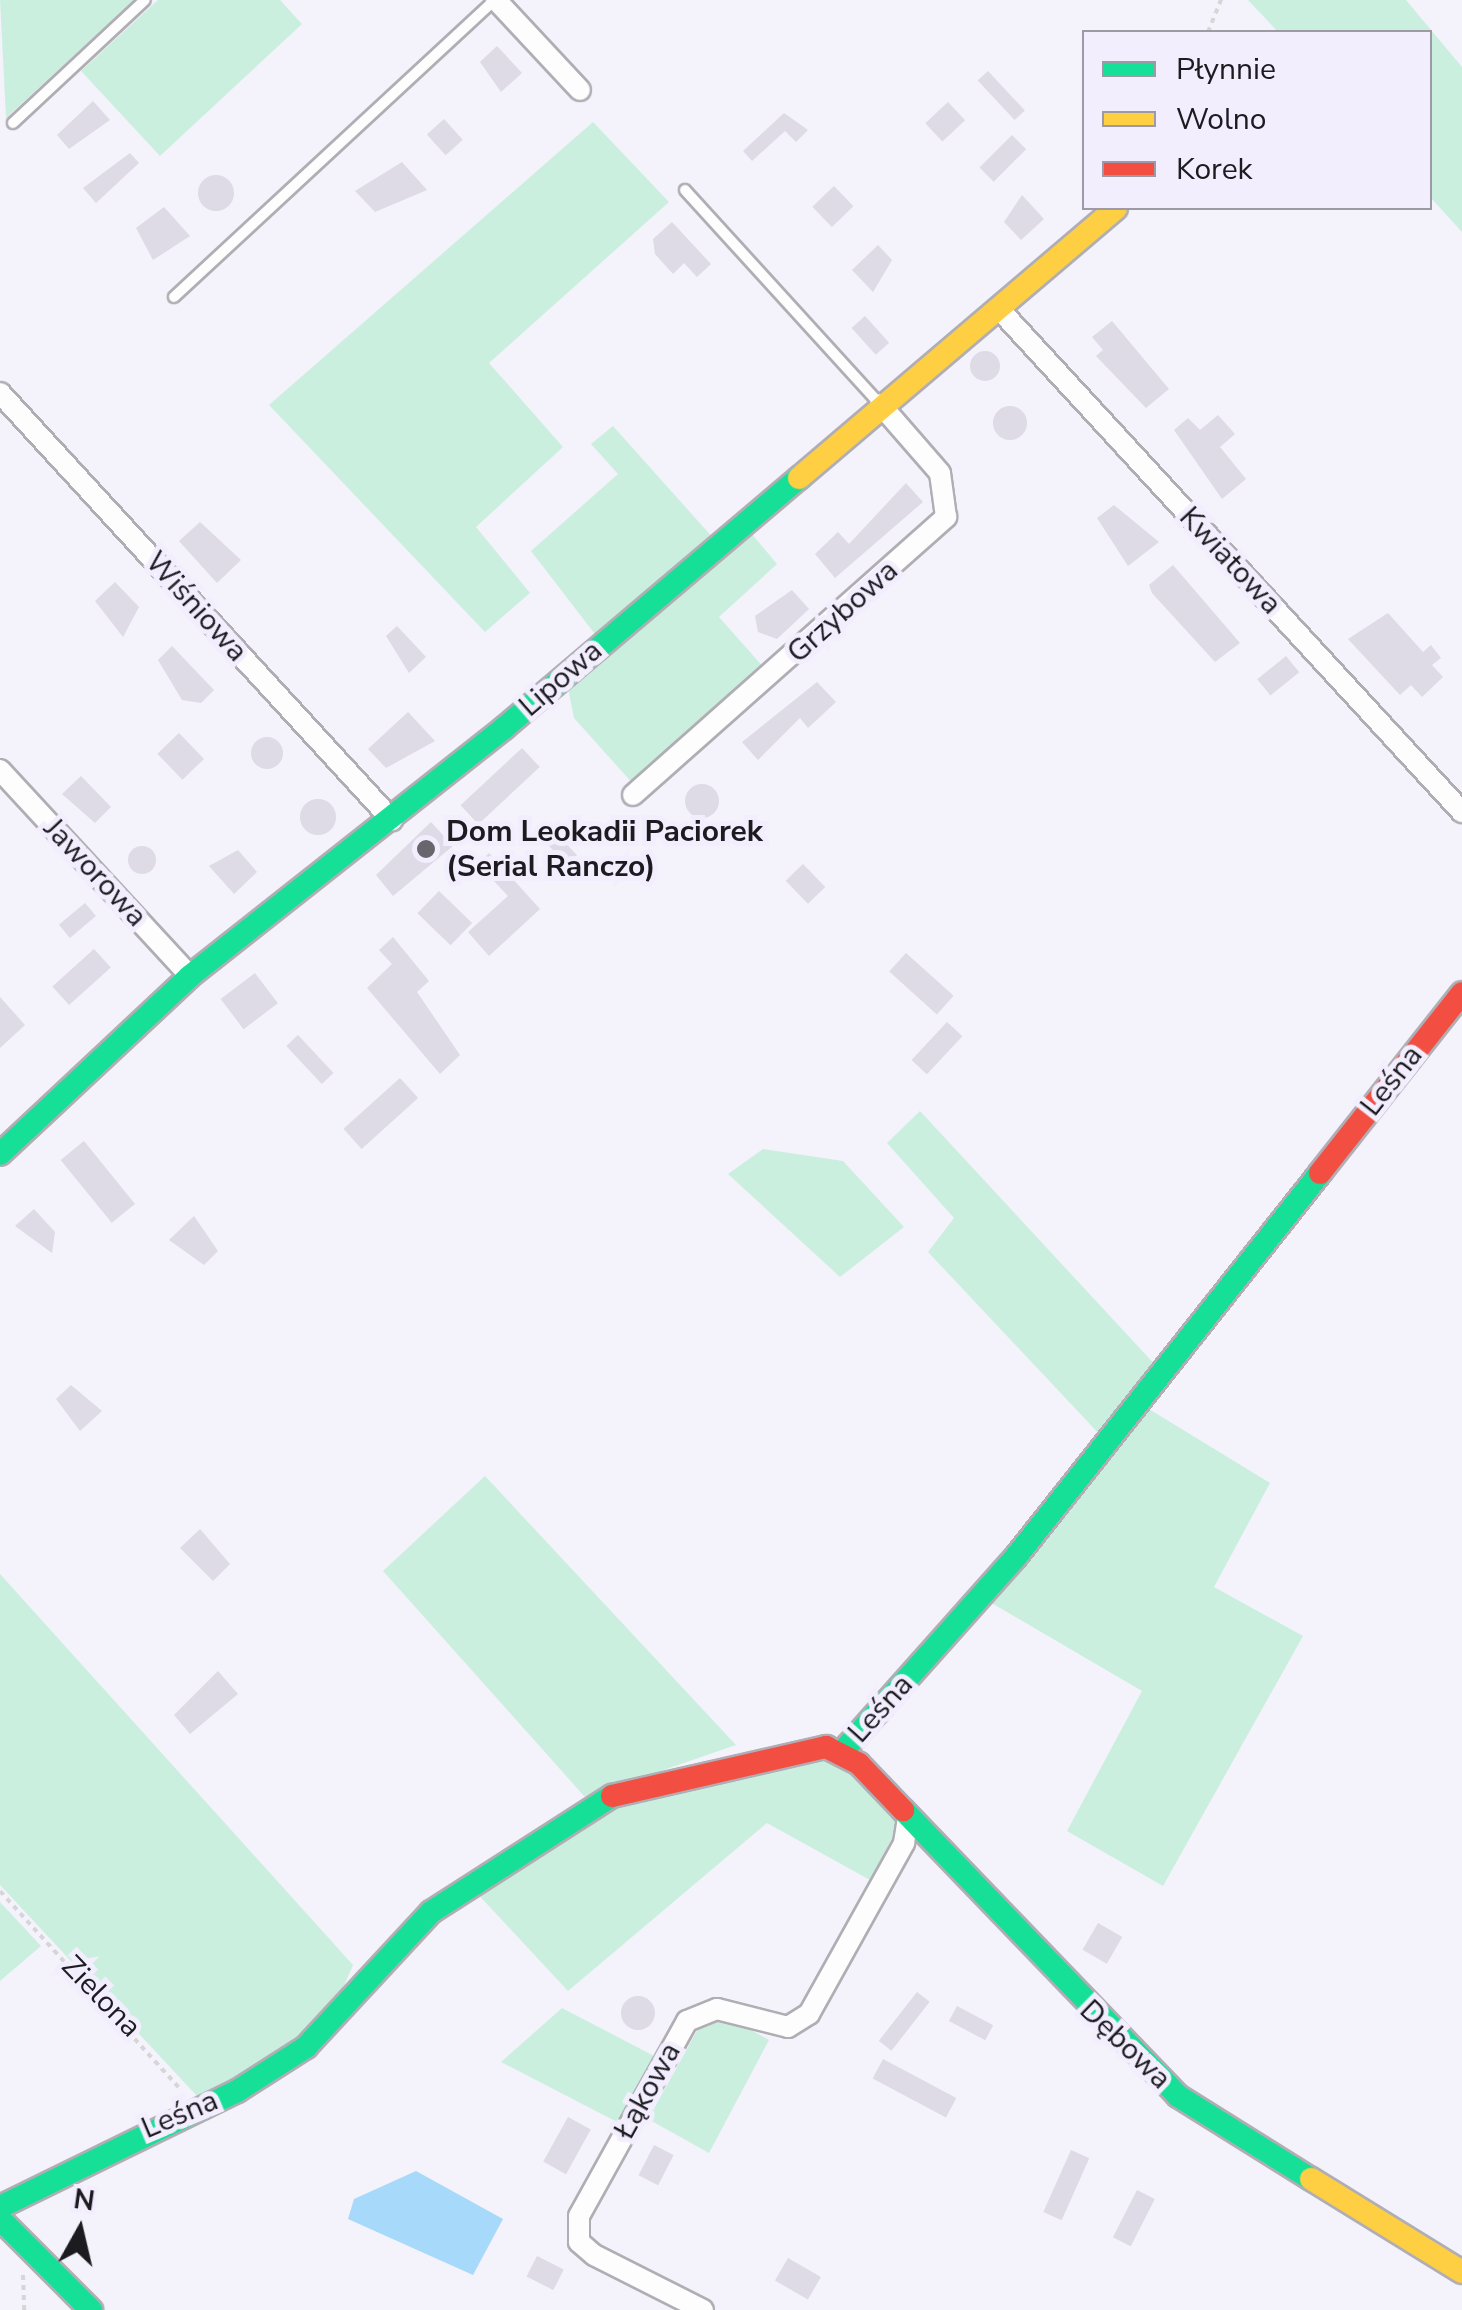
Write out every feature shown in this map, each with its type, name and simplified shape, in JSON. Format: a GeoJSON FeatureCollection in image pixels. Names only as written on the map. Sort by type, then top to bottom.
{"type":"FeatureCollection","features":[{"type":"Feature","properties":{"kind":"street"},"geometry":{"type":"LineString","coordinates":[[496,0],[580,90]]}},
{"type":"Feature","properties":{"kind":"street","name":"Lipowa"},"geometry":{"type":"LineString","coordinates":[[2,1148],[190,976],[392,820],[1114,210]]}},
{"type":"Feature","properties":{"kind":"street","name":"Kwiatowa"},"geometry":{"type":"LineString","coordinates":[[1000,309],[1462,812]]}},
{"type":"Feature","properties":{"kind":"street","name":"Wiśniowa"},"geometry":{"type":"LineString","coordinates":[[0,393],[392,820]]}},
{"type":"Feature","properties":{"kind":"street","name":"Grzybowa"},"geometry":{"type":"LineString","coordinates":[[633,795],[946,517],[940,473],[880,404]]}},
{"type":"Feature","properties":{"kind":"street","name":"Jaworowa"},"geometry":{"type":"LineString","coordinates":[[0,770],[190,976]]}},
{"type":"Feature","properties":{"kind":"street","name":"Leśna"},"geometry":{"type":"LineString","coordinates":[[0,2207],[306,2047],[431,1912],[596,1801],[794,1748],[842,1752],[1015,1558],[1462,993]]}},
{"type":"Feature","properties":{"kind":"street","name":"Dębowa"},"geometry":{"type":"LineString","coordinates":[[842,1752],[1178,2096],[1462,2272]]}},
{"type":"Feature","properties":{"kind":"street","name":"Łąkowa"},"geometry":{"type":"LineString","coordinates":[[704,2310],[594,2254],[579,2242],[579,2216],[687,2020],[717,2009],[788,2027],[809,2014],[908,1819]]}},
{"type":"Feature","properties":{"kind":"street"},"geometry":{"type":"LineString","coordinates":[[0,2219],[91,2310]]}},
{"type":"Feature","properties":{"kind":"lane"},"geometry":{"type":"LineString","coordinates":[[13,123],[145,0]]}},
{"type":"Feature","properties":{"kind":"lane"},"geometry":{"type":"LineString","coordinates":[[174,297],[496,0]]}},
{"type":"Feature","properties":{"kind":"lane"},"geometry":{"type":"LineString","coordinates":[[684,190],[880,404]]}},
{"type":"Feature","properties":{"kind":"path"},"geometry":{"type":"LineString","coordinates":[[1209,30],[1221,0]]}},
{"type":"Feature","properties":{"kind":"path","name":"Zielona"},"geometry":{"type":"LineString","coordinates":[[0,1892],[147,2046],[191,2110]]}},
{"type":"Feature","properties":{"kind":"green space"},"geometry":{"type":"Polygon","coordinates":[[[0,0],[134,0],[6,118],[0,0]]]}},
{"type":"Feature","properties":{"kind":"green space"},"geometry":{"type":"Polygon","coordinates":[[[158,0],[280,0],[302,24],[160,156],[81,71],[158,0]]]}},
{"type":"Feature","properties":{"kind":"green space"},"geometry":{"type":"Polygon","coordinates":[[[1248,0],[1406,0],[1431,30],[1276,30],[1248,0]]]}},
{"type":"Feature","properties":{"kind":"green space"},"geometry":{"type":"Polygon","coordinates":[[[1432,31],[1462,67],[1462,232],[1432,199],[1432,31]]]}},
{"type":"Feature","properties":{"kind":"green space"},"geometry":{"type":"Polygon","coordinates":[[[593,122],[669,202],[489,363],[563,447],[476,527],[530,593],[485,632],[269,405],[593,122]]]}},
{"type":"Feature","properties":{"kind":"green space"},"geometry":{"type":"Polygon","coordinates":[[[613,426],[714,539],[598,638],[531,551],[618,474],[591,444],[613,426]]]}},
{"type":"Feature","properties":{"kind":"green space"},"geometry":{"type":"Polygon","coordinates":[[[751,533],[777,564],[719,617],[766,670],[635,786],[574,718],[567,683],[751,533]]]}},
{"type":"Feature","properties":{"kind":"green space"},"geometry":{"type":"Polygon","coordinates":[[[920,1111],[1159,1369],[1103,1438],[928,1252],[954,1218],[887,1143],[920,1111]]]}},
{"type":"Feature","properties":{"kind":"green space"},"geometry":{"type":"Polygon","coordinates":[[[763,1149],[843,1161],[904,1227],[840,1277],[728,1174],[763,1149]]]}},
{"type":"Feature","properties":{"kind":"green space"},"geometry":{"type":"Polygon","coordinates":[[[1144,1406],[1270,1483],[1214,1587],[1303,1636],[1163,1886],[1067,1831],[1142,1691],[988,1601],[1144,1406]]]}},
{"type":"Feature","properties":{"kind":"green space"},"geometry":{"type":"Polygon","coordinates":[[[485,1476],[736,1745],[585,1797],[383,1571],[485,1476]]]}},
{"type":"Feature","properties":{"kind":"green space"},"geometry":{"type":"Polygon","coordinates":[[[0,1574],[353,1965],[329,2020],[267,2068],[197,2096],[0,1885],[0,1574]]]}},
{"type":"Feature","properties":{"kind":"green space"},"geometry":{"type":"Polygon","coordinates":[[[804,1754],[843,1762],[899,1825],[870,1880],[767,1823],[568,1991],[474,1890],[599,1806],[804,1754]]]}},
{"type":"Feature","properties":{"kind":"green space"},"geometry":{"type":"Polygon","coordinates":[[[0,1902],[41,1946],[0,1981],[0,1902]]]}},
{"type":"Feature","properties":{"kind":"green space"},"geometry":{"type":"Polygon","coordinates":[[[562,2008],[656,2057],[619,2123],[501,2062],[562,2008]]]}},
{"type":"Feature","properties":{"kind":"green space"},"geometry":{"type":"Polygon","coordinates":[[[726,2016],[769,2040],[709,2153],[648,2119],[704,2018],[726,2016]]]}},
{"type":"Feature","properties":{"kind":"water"},"geometry":{"type":"Polygon","coordinates":[[[416,2171],[503,2219],[473,2275],[348,2219],[354,2199],[416,2171]]]}},
{"type":"Feature","properties":{"kind":"building"},"geometry":{"type":"Polygon","coordinates":[[[497,46],[522,73],[501,92],[480,62],[497,46]]]}},
{"type":"Feature","properties":{"kind":"building"},"geometry":{"type":"Polygon","coordinates":[[[988,71],[1025,110],[1015,120],[978,81],[988,71]]]}},
{"type":"Feature","properties":{"kind":"building"},"geometry":{"type":"Polygon","coordinates":[[[93,101],[110,120],[69,149],[57,135],[93,101]]]}},
{"type":"Feature","properties":{"kind":"building"},"geometry":{"type":"Polygon","coordinates":[[[948,102],[965,120],[942,141],[925,123],[948,102]]]}},
{"type":"Feature","properties":{"kind":"building"},"geometry":{"type":"Polygon","coordinates":[[[784,113],[808,130],[796,142],[785,131],[752,161],[743,151],[784,113]]]}},
{"type":"Feature","properties":{"kind":"building"},"geometry":{"type":"Polygon","coordinates":[[[444,119],[463,140],[446,155],[427,134],[444,119]]]}},
{"type":"Feature","properties":{"kind":"building"},"geometry":{"type":"Polygon","coordinates":[[[1012,135],[1026,149],[994,182],[979,168],[1012,135]]]}},
{"type":"Feature","properties":{"kind":"building"},"geometry":{"type":"Polygon","coordinates":[[[130,153],[139,163],[96,203],[83,188],[130,153]]]}},
{"type":"Feature","properties":{"kind":"building"},"geometry":{"type":"Polygon","coordinates":[[[402,162],[427,190],[375,212],[355,191],[402,162]]]}},
{"type":"Feature","properties":{"kind":"building"},"geometry":{"type":"Polygon","coordinates":[[[216,175],[229,180],[234,193],[229,206],[216,211],[203,206],[198,193],[203,180],[216,175]]]}},
{"type":"Feature","properties":{"kind":"building"},"geometry":{"type":"Polygon","coordinates":[[[834,186],[853,206],[832,227],[812,207],[834,186]]]}},
{"type":"Feature","properties":{"kind":"building"},"geometry":{"type":"Polygon","coordinates":[[[1022,195],[1044,219],[1021,240],[1004,222],[1022,195]]]}},
{"type":"Feature","properties":{"kind":"building"},"geometry":{"type":"Polygon","coordinates":[[[164,207],[190,236],[153,260],[136,228],[164,207]]]}},
{"type":"Feature","properties":{"kind":"building"},"geometry":{"type":"Polygon","coordinates":[[[672,222],[711,264],[697,277],[684,263],[673,274],[655,254],[653,239],[672,222]]]}},
{"type":"Feature","properties":{"kind":"building"},"geometry":{"type":"Polygon","coordinates":[[[878,245],[892,260],[873,292],[852,270],[878,245]]]}},
{"type":"Feature","properties":{"kind":"building"},"geometry":{"type":"Polygon","coordinates":[[[865,316],[889,343],[876,355],[852,328],[865,316]]]}},
{"type":"Feature","properties":{"kind":"building"},"geometry":{"type":"Polygon","coordinates":[[[1112,321],[1169,389],[1146,408],[1096,356],[1103,350],[1092,337],[1112,321]]]}},
{"type":"Feature","properties":{"kind":"building"},"geometry":{"type":"Polygon","coordinates":[[[985,351],[996,355],[1000,366],[996,377],[985,381],[974,377],[970,366],[974,355],[985,351]]]}},
{"type":"Feature","properties":{"kind":"building"},"geometry":{"type":"Polygon","coordinates":[[[1010,406],[1022,411],[1027,423],[1022,435],[1010,440],[998,435],[993,423],[998,411],[1010,406]]]}},
{"type":"Feature","properties":{"kind":"building"},"geometry":{"type":"Polygon","coordinates":[[[1218,415],[1235,434],[1220,447],[1246,479],[1222,499],[1174,430],[1188,418],[1200,430],[1218,415]]]}},
{"type":"Feature","properties":{"kind":"building"},"geometry":{"type":"Polygon","coordinates":[[[906,483],[923,502],[835,578],[815,554],[838,532],[849,544],[906,483]]]}},
{"type":"Feature","properties":{"kind":"building"},"geometry":{"type":"Polygon","coordinates":[[[1114,505],[1159,542],[1128,566],[1097,518],[1114,505]]]}},
{"type":"Feature","properties":{"kind":"building"},"geometry":{"type":"Polygon","coordinates":[[[200,522],[241,560],[217,583],[179,541],[200,522]]]}},
{"type":"Feature","properties":{"kind":"building"},"geometry":{"type":"Polygon","coordinates":[[[1173,565],[1240,643],[1215,662],[1152,593],[1149,585],[1173,565]]]}},
{"type":"Feature","properties":{"kind":"building"},"geometry":{"type":"Polygon","coordinates":[[[115,582],[139,607],[123,637],[95,601],[115,582]]]}},
{"type":"Feature","properties":{"kind":"building"},"geometry":{"type":"Polygon","coordinates":[[[792,590],[809,609],[777,639],[758,632],[755,616],[792,590]]]}},
{"type":"Feature","properties":{"kind":"building"},"geometry":{"type":"Polygon","coordinates":[[[1388,613],[1423,652],[1431,645],[1441,658],[1432,665],[1443,677],[1422,697],[1411,685],[1400,695],[1348,639],[1388,613]]]}},
{"type":"Feature","properties":{"kind":"building"},"geometry":{"type":"Polygon","coordinates":[[[397,626],[426,657],[409,673],[386,636],[397,626]]]}},
{"type":"Feature","properties":{"kind":"building"},"geometry":{"type":"Polygon","coordinates":[[[172,646],[214,690],[201,703],[182,700],[158,660],[172,646]]]}},
{"type":"Feature","properties":{"kind":"building"},"geometry":{"type":"Polygon","coordinates":[[[1286,656],[1299,672],[1270,696],[1257,679],[1286,656]]]}},
{"type":"Feature","properties":{"kind":"building"},"geometry":{"type":"Polygon","coordinates":[[[817,682],[836,702],[808,728],[800,718],[758,760],[742,742],[817,682]]]}},
{"type":"Feature","properties":{"kind":"building"},"geometry":{"type":"Polygon","coordinates":[[[408,712],[435,741],[386,768],[368,749],[408,712]]]}},
{"type":"Feature","properties":{"kind":"building"},"geometry":{"type":"Polygon","coordinates":[[[179,733],[204,759],[182,780],[157,754],[179,733]]]}},
{"type":"Feature","properties":{"kind":"building"},"geometry":{"type":"Polygon","coordinates":[[[267,737],[278,742],[283,753],[278,764],[267,769],[256,764],[251,753],[256,742],[267,737]]]}},
{"type":"Feature","properties":{"kind":"building"},"geometry":{"type":"Polygon","coordinates":[[[522,748],[540,767],[478,824],[461,805],[522,748]]]}},
{"type":"Feature","properties":{"kind":"building"},"geometry":{"type":"Polygon","coordinates":[[[81,776],[111,807],[95,823],[62,794],[81,776]]]}},
{"type":"Feature","properties":{"kind":"building"},"geometry":{"type":"Polygon","coordinates":[[[702,784],[714,789],[719,801],[714,813],[702,818],[690,813],[685,801],[690,789],[702,784]]]}},
{"type":"Feature","properties":{"kind":"building"},"geometry":{"type":"Polygon","coordinates":[[[318,799],[331,804],[336,817],[331,830],[318,835],[305,830],[300,817],[305,804],[318,799]]]}},
{"type":"Feature","properties":{"kind":"building"},"geometry":{"type":"Polygon","coordinates":[[[545,821],[577,855],[567,865],[535,831],[545,821]]]}},
{"type":"Feature","properties":{"kind":"building"},"geometry":{"type":"Polygon","coordinates":[[[431,822],[453,846],[393,896],[376,875],[431,822]]]}},
{"type":"Feature","properties":{"kind":"building"},"geometry":{"type":"Polygon","coordinates":[[[142,846],[152,850],[156,860],[152,870],[142,874],[132,870],[128,860],[132,850],[142,846]]]}},
{"type":"Feature","properties":{"kind":"building"},"geometry":{"type":"Polygon","coordinates":[[[238,850],[257,872],[234,894],[209,866],[238,850]]]}},
{"type":"Feature","properties":{"kind":"building"},"geometry":{"type":"Polygon","coordinates":[[[489,853],[540,909],[489,956],[468,932],[508,896],[478,864],[489,853]]]}},
{"type":"Feature","properties":{"kind":"building"},"geometry":{"type":"Polygon","coordinates":[[[803,864],[825,887],[808,904],[786,881],[803,864]]]}},
{"type":"Feature","properties":{"kind":"building"},"geometry":{"type":"Polygon","coordinates":[[[439,891],[472,923],[451,945],[417,913],[439,891]]]}},
{"type":"Feature","properties":{"kind":"building"},"geometry":{"type":"Polygon","coordinates":[[[85,903],[96,916],[70,938],[59,925],[85,903]]]}},
{"type":"Feature","properties":{"kind":"building"},"geometry":{"type":"Polygon","coordinates":[[[393,937],[429,981],[417,992],[460,1055],[440,1074],[367,988],[392,964],[379,950],[393,937]]]}},
{"type":"Feature","properties":{"kind":"building"},"geometry":{"type":"Polygon","coordinates":[[[94,949],[111,968],[69,1005],[52,986],[94,949]]]}},
{"type":"Feature","properties":{"kind":"building"},"geometry":{"type":"Polygon","coordinates":[[[906,953],[954,996],[937,1014],[889,972],[906,953]]]}},
{"type":"Feature","properties":{"kind":"building"},"geometry":{"type":"Polygon","coordinates":[[[255,973],[278,1003],[244,1029],[221,999],[255,973]]]}},
{"type":"Feature","properties":{"kind":"building"},"geometry":{"type":"Polygon","coordinates":[[[0,997],[25,1025],[0,1048],[0,997]]]}},
{"type":"Feature","properties":{"kind":"building"},"geometry":{"type":"Polygon","coordinates":[[[947,1022],[962,1036],[927,1074],[912,1060],[947,1022]]]}},
{"type":"Feature","properties":{"kind":"building"},"geometry":{"type":"Polygon","coordinates":[[[298,1035],[333,1073],[322,1084],[286,1046],[298,1035]]]}},
{"type":"Feature","properties":{"kind":"building"},"geometry":{"type":"Polygon","coordinates":[[[400,1078],[418,1098],[362,1149],[344,1129],[400,1078]]]}},
{"type":"Feature","properties":{"kind":"building"},"geometry":{"type":"Polygon","coordinates":[[[84,1141],[135,1204],[112,1223],[61,1160],[84,1141]]]}},
{"type":"Feature","properties":{"kind":"building"},"geometry":{"type":"Polygon","coordinates":[[[34,1209],[55,1232],[52,1253],[15,1226],[34,1209]]]}},
{"type":"Feature","properties":{"kind":"building"},"geometry":{"type":"Polygon","coordinates":[[[194,1216],[218,1251],[204,1265],[169,1240],[194,1216]]]}},
{"type":"Feature","properties":{"kind":"building"},"geometry":{"type":"Polygon","coordinates":[[[71,1385],[102,1411],[80,1431],[56,1399],[71,1385]]]}},
{"type":"Feature","properties":{"kind":"building"},"geometry":{"type":"Polygon","coordinates":[[[200,1529],[230,1564],[213,1581],[180,1548],[200,1529]]]}},
{"type":"Feature","properties":{"kind":"building"},"geometry":{"type":"Polygon","coordinates":[[[218,1671],[238,1694],[190,1734],[174,1715],[218,1671]]]}},
{"type":"Feature","properties":{"kind":"building"},"geometry":{"type":"Polygon","coordinates":[[[1098,1923],[1122,1937],[1107,1964],[1082,1950],[1098,1923]]]}},
{"type":"Feature","properties":{"kind":"building"},"geometry":{"type":"Polygon","coordinates":[[[917,1992],[930,2002],[891,2051],[879,2041],[917,1992]]]}},
{"type":"Feature","properties":{"kind":"building"},"geometry":{"type":"Polygon","coordinates":[[[638,1996],[650,2001],[655,2013],[650,2025],[638,2030],[626,2025],[621,2013],[626,2001],[638,1996]]]}},
{"type":"Feature","properties":{"kind":"building"},"geometry":{"type":"Polygon","coordinates":[[[957,2006],[993,2025],[985,2040],[949,2021],[957,2006]]]}},
{"type":"Feature","properties":{"kind":"building"},"geometry":{"type":"Polygon","coordinates":[[[883,2059],[956,2098],[946,2117],[873,2078],[883,2059]]]}},
{"type":"Feature","properties":{"kind":"building"},"geometry":{"type":"Polygon","coordinates":[[[568,2117],[591,2130],[566,2174],[543,2162],[568,2117]]]}},
{"type":"Feature","properties":{"kind":"building"},"geometry":{"type":"Polygon","coordinates":[[[654,2145],[674,2155],[658,2185],[639,2175],[654,2145]]]}},
{"type":"Feature","properties":{"kind":"building"},"geometry":{"type":"Polygon","coordinates":[[[1071,2150],[1089,2158],[1062,2220],[1043,2212],[1071,2150]]]}},
{"type":"Feature","properties":{"kind":"building"},"geometry":{"type":"Polygon","coordinates":[[[1137,2190],[1155,2199],[1131,2246],[1113,2237],[1137,2190]]]}},
{"type":"Feature","properties":{"kind":"building"},"geometry":{"type":"Polygon","coordinates":[[[537,2256],[564,2270],[553,2290],[527,2276],[537,2256]]]}},
{"type":"Feature","properties":{"kind":"building"},"geometry":{"type":"Polygon","coordinates":[[[788,2258],[821,2277],[808,2300],[775,2281],[788,2258]]]}},
{"type":"Feature","properties":{"kind":"traffic: fast"},"geometry":{"type":"LineString","coordinates":[[0,1154],[190,976],[504,728],[799,478]]}},
{"type":"Feature","properties":{"kind":"traffic: fast"},"geometry":{"type":"LineString","coordinates":[[842,1752],[1015,1558],[1320,1173]]}},
{"type":"Feature","properties":{"kind":"traffic: fast"},"geometry":{"type":"LineString","coordinates":[[0,2207],[237,2091],[306,2047],[431,1912],[612,1796]]}},
{"type":"Feature","properties":{"kind":"traffic: fast"},"geometry":{"type":"LineString","coordinates":[[903,1810],[1178,2096],[1311,2179]]}},
{"type":"Feature","properties":{"kind":"traffic: fast"},"geometry":{"type":"LineString","coordinates":[[0,2219],[91,2310]]}},
{"type":"Feature","properties":{"kind":"traffic: slow"},"geometry":{"type":"LineString","coordinates":[[799,478],[1114,210]]}},
{"type":"Feature","properties":{"kind":"traffic: slow"},"geometry":{"type":"LineString","coordinates":[[1311,2179],[1462,2272]]}},
{"type":"Feature","properties":{"kind":"traffic: jam"},"geometry":{"type":"LineString","coordinates":[[1320,1173],[1462,993]]}},
{"type":"Feature","properties":{"kind":"traffic: jam"},"geometry":{"type":"LineString","coordinates":[[612,1796],[826,1747],[859,1764],[903,1810]]}},
{"type":"Feature","properties":{"kind":"place","name":"Dom Leokadii Paciorek (Serial Ranczo)"},"geometry":{"type":"Point","coordinates":[426,849]}}]}
